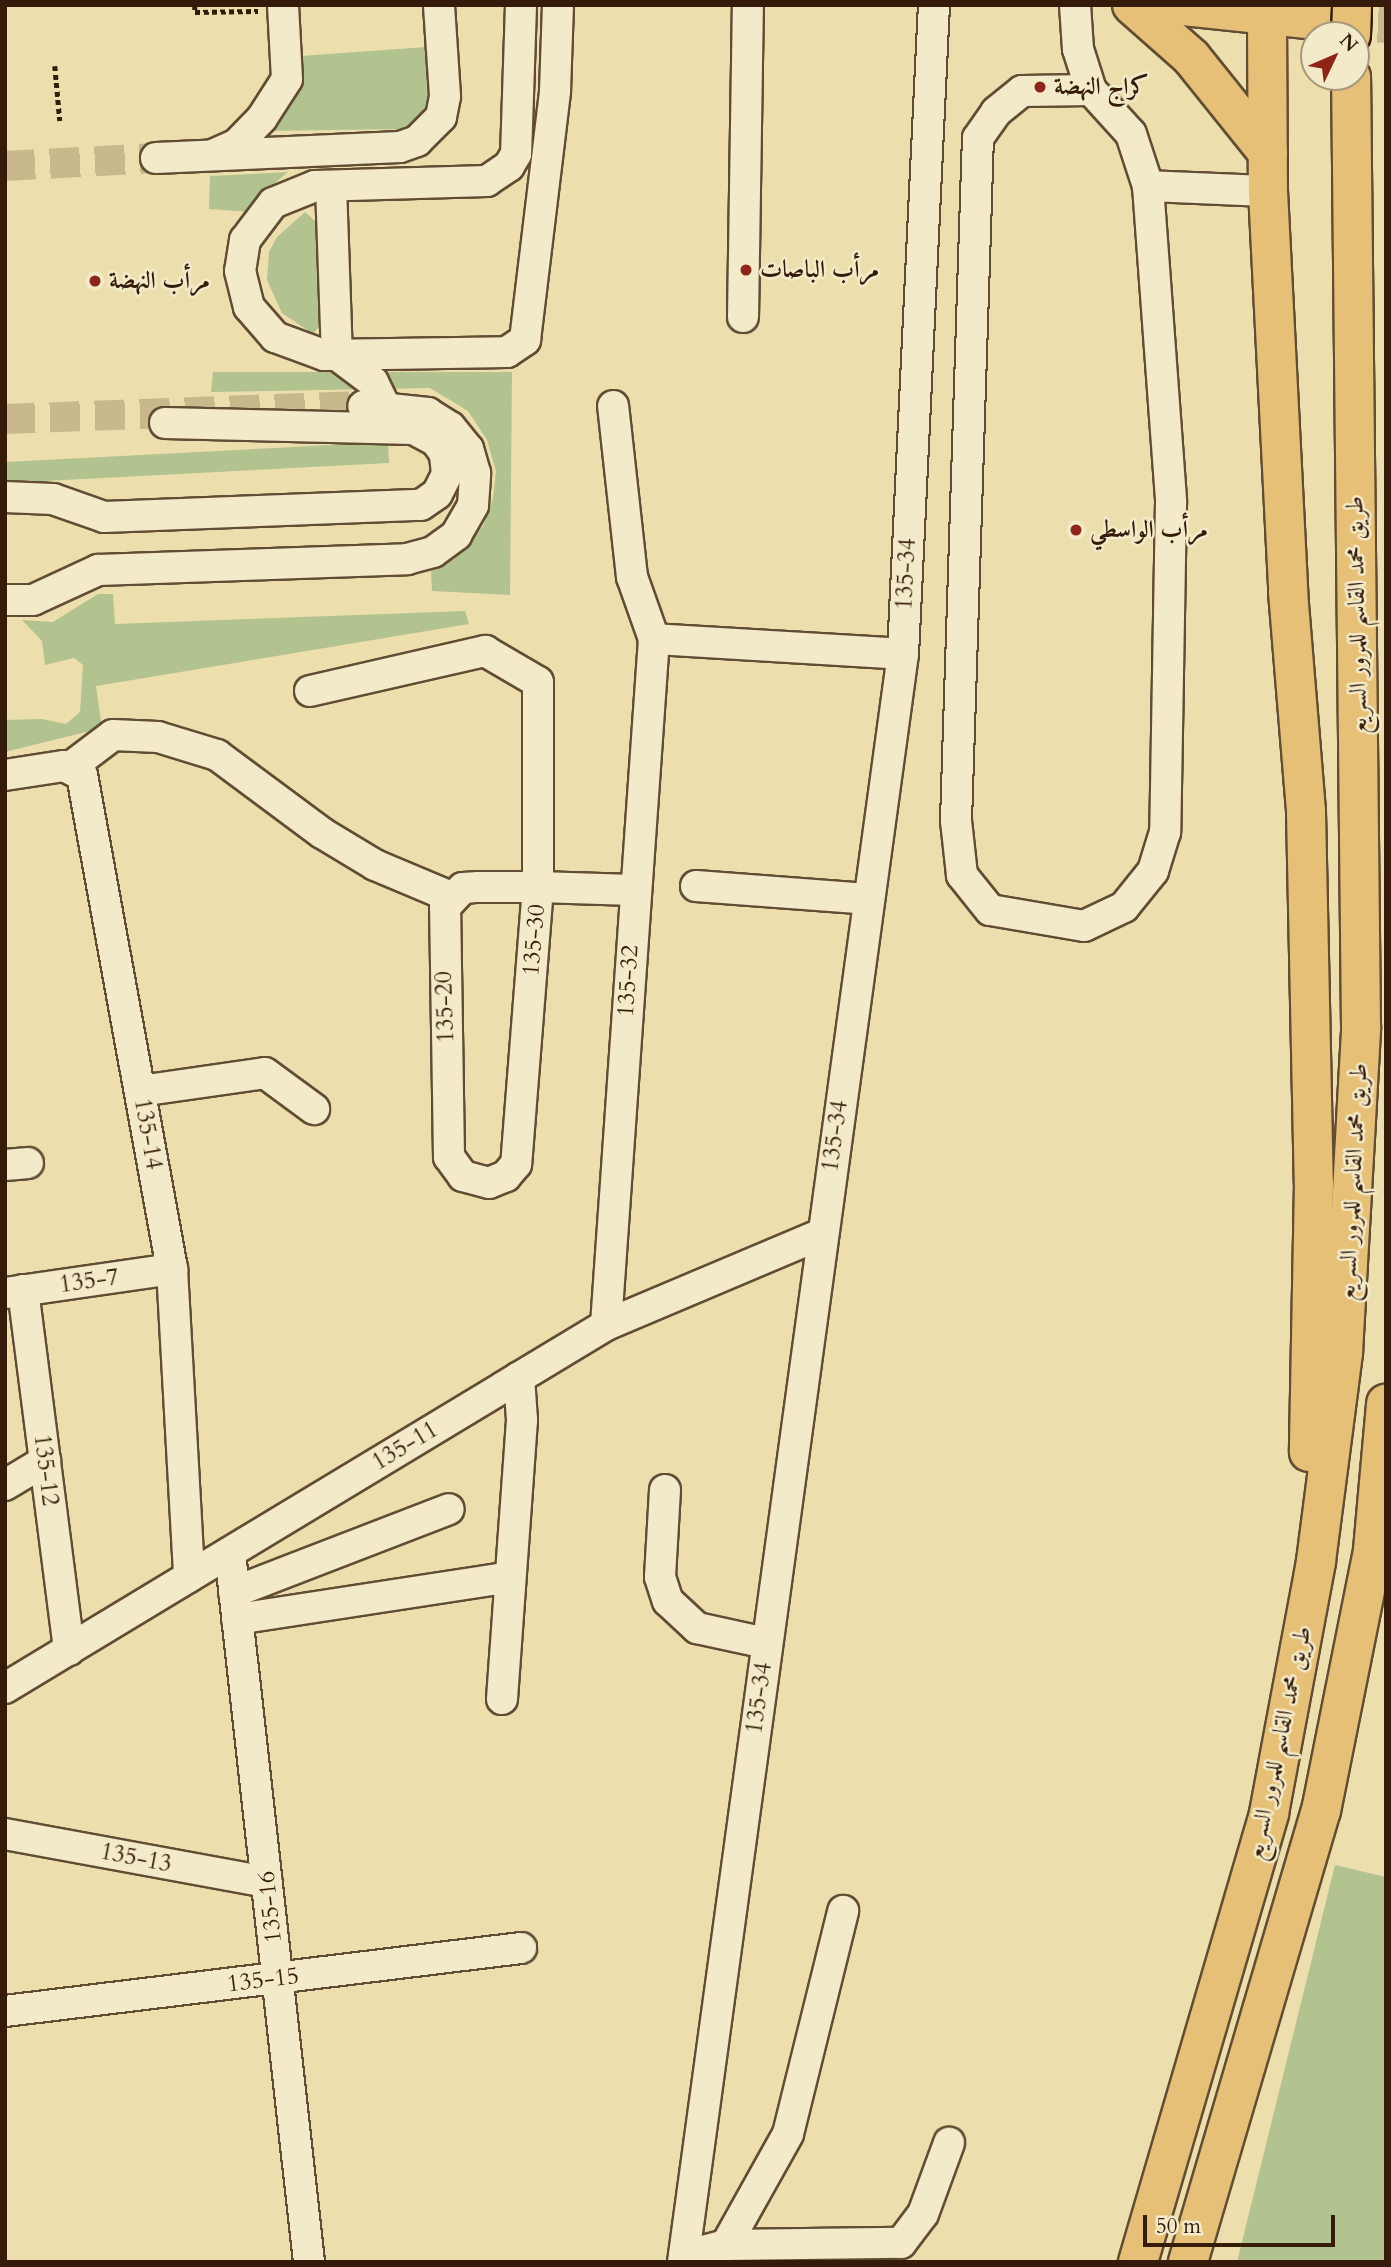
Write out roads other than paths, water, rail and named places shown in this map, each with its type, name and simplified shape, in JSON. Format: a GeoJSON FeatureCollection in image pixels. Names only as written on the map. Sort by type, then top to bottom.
{"type":"FeatureCollection","features":[{"type":"Feature","properties":{"kind":"highway"},"geometry":{"type":"LineString","coordinates":[[1132,5],[1191,57],[1268,153]]}},
{"type":"Feature","properties":{"kind":"highway"},"geometry":{"type":"LineString","coordinates":[[1267,11],[1268,191],[1288,592],[1307,812],[1312,1016],[1312,1372],[1302,1632]]}},
{"type":"Feature","properties":{"kind":"highway","name":"طريق محمد القاسم للمرور السريع"},"geometry":{"type":"LineString","coordinates":[[1138,2262],[1269,1813],[1327,1486],[1343,1353],[1361,1026],[1351,91]]}},
{"type":"Feature","properties":{"kind":"highway","name":"طريق محمد القاسم للمرور السريع"},"geometry":{"type":"LineString","coordinates":[[1188,2262],[1321,1811],[1373,1550],[1386,1404]]}},
{"type":"Feature","properties":{"kind":"highway"},"geometry":{"type":"LineString","coordinates":[[1373,1550],[1386,1507]]}},
{"type":"Feature","properties":{"kind":"main road"},"geometry":{"type":"LineString","coordinates":[[1174,5],[1267,11],[1342,20]]}},
{"type":"Feature","properties":{"kind":"street"},"geometry":{"type":"LineString","coordinates":[[283,5],[287,79],[262,118],[221,154],[155,158],[400,147],[416,141],[441,117],[445,96],[439,5]]}},
{"type":"Feature","properties":{"kind":"street"},"geometry":{"type":"LineString","coordinates":[[521,5],[516,154],[509,166],[487,181],[331,186],[299,190],[273,203],[246,240],[240,271],[250,307],[275,337],[308,351],[337,355],[507,352],[525,340],[555,90],[558,5]]}},
{"type":"Feature","properties":{"kind":"street"},"geometry":{"type":"LineString","coordinates":[[743,317],[748,5]]}},
{"type":"Feature","properties":{"kind":"street","name":"135-34"},"geometry":{"type":"LineString","coordinates":[[683,2259],[821,1234],[903,654],[934,5]]}},
{"type":"Feature","properties":{"kind":"street"},"geometry":{"type":"LineString","coordinates":[[1075,5],[1079,48],[1091,90],[1131,134],[1149,186],[1171,502],[1165,832],[1153,871],[1124,907],[1084,926],[990,910],[962,875],[956,821],[978,138],[996,112],[1022,91],[1091,90]]}},
{"type":"Feature","properties":{"kind":"street"},"geometry":{"type":"LineString","coordinates":[[331,186],[337,355]]}},
{"type":"Feature","properties":{"kind":"street"},"geometry":{"type":"LineString","coordinates":[[1149,186],[1268,191]]}},
{"type":"Feature","properties":{"kind":"street"},"geometry":{"type":"LineString","coordinates":[[337,355],[373,382],[366,413]]}},
{"type":"Feature","properties":{"kind":"street"},"geometry":{"type":"LineString","coordinates":[[613,406],[632,577],[654,639],[903,654]]}},
{"type":"Feature","properties":{"kind":"street"},"geometry":{"type":"LineString","coordinates":[[12,604],[33,600],[98,570],[407,559],[433,552],[456,535],[473,505],[475,473],[468,449],[440,419],[416,410],[165,423]]}},
{"type":"Feature","properties":{"kind":"street"},"geometry":{"type":"LineString","coordinates":[[5,497],[53,499],[104,517],[421,505],[437,494],[447,466],[436,441],[413,429],[366,413]]}},
{"type":"Feature","properties":{"kind":"street","name":"135-32"},"geometry":{"type":"LineString","coordinates":[[606,1325],[634,890],[654,639]]}},
{"type":"Feature","properties":{"kind":"street","name":"135-30"},"geometry":{"type":"LineString","coordinates":[[310,691],[485,651],[538,682],[538,887],[516,1164],[506,1176],[489,1183]]}},
{"type":"Feature","properties":{"kind":"street"},"geometry":{"type":"LineString","coordinates":[[5,775],[72,766],[113,735],[158,737],[217,755],[364,859],[451,897],[463,888],[634,890]]}},
{"type":"Feature","properties":{"kind":"street","name":"135-14"},"geometry":{"type":"LineString","coordinates":[[72,766],[82,775],[172,1269],[189,1577]]}},
{"type":"Feature","properties":{"kind":"street"},"geometry":{"type":"LineString","coordinates":[[696,886],[868,899]]}},
{"type":"Feature","properties":{"kind":"street","name":"135-20"},"geometry":{"type":"LineString","coordinates":[[451,897],[442,920],[449,1157],[463,1176],[489,1183]]}},
{"type":"Feature","properties":{"kind":"street"},"geometry":{"type":"LineString","coordinates":[[140,1091],[265,1073],[314,1109]]}},
{"type":"Feature","properties":{"kind":"street","name":"135-11"},"geometry":{"type":"LineString","coordinates":[[5,1688],[606,1325],[821,1234]]}},
{"type":"Feature","properties":{"kind":"street","name":"135-7"},"geometry":{"type":"LineString","coordinates":[[14,1291],[172,1269]]}},
{"type":"Feature","properties":{"kind":"street","name":"135-12"},"geometry":{"type":"LineString","coordinates":[[14,1291],[45,1461],[69,1650]]}},
{"type":"Feature","properties":{"kind":"street"},"geometry":{"type":"LineString","coordinates":[[502,1699],[522,1420],[519,1377]]}},
{"type":"Feature","properties":{"kind":"street"},"geometry":{"type":"LineString","coordinates":[[5,1485],[45,1461]]}},
{"type":"Feature","properties":{"kind":"street"},"geometry":{"type":"LineString","coordinates":[[665,1490],[660,1577],[668,1601],[697,1628],[766,1643]]}},
{"type":"Feature","properties":{"kind":"street"},"geometry":{"type":"LineString","coordinates":[[235,1606],[449,1509]]}},
{"type":"Feature","properties":{"kind":"street","name":"135-16"},"geometry":{"type":"LineString","coordinates":[[230,1553],[309,2262]]}},
{"type":"Feature","properties":{"kind":"street"},"geometry":{"type":"LineString","coordinates":[[235,1606],[510,1577]]}},
{"type":"Feature","properties":{"kind":"street","name":"135-13"},"geometry":{"type":"LineString","coordinates":[[5,1834],[267,1882]]}},
{"type":"Feature","properties":{"kind":"street"},"geometry":{"type":"LineString","coordinates":[[726,2245],[788,2134],[843,1911]]}},
{"type":"Feature","properties":{"kind":"street","name":"135-15"},"geometry":{"type":"LineString","coordinates":[[5,2011],[521,1948]]}},
{"type":"Feature","properties":{"kind":"street"},"geometry":{"type":"LineString","coordinates":[[683,2259],[726,2245],[901,2243],[923,2214],[948,2143]]}},
{"type":"Feature","properties":{"kind":"tunnel"},"geometry":{"type":"LineString","coordinates":[[1370,23],[1386,24]]}},
{"type":"Feature","properties":{"kind":"tunnel"},"geometry":{"type":"LineString","coordinates":[[5,166],[156,158]]}},
{"type":"Feature","properties":{"kind":"tunnel"},"geometry":{"type":"LineString","coordinates":[[5,419],[363,406]]}},
{"type":"Feature","properties":{"kind":"place","name":"كراج النهضة"},"geometry":{"type":"Point","coordinates":[1040,87]}},
{"type":"Feature","properties":{"kind":"place","name":"مرأب الباصات"},"geometry":{"type":"Point","coordinates":[746,270]}},
{"type":"Feature","properties":{"kind":"place","name":"مرأب النهضة"},"geometry":{"type":"Point","coordinates":[95,281]}},
{"type":"Feature","properties":{"kind":"place","name":"مرأب الواسطي"},"geometry":{"type":"Point","coordinates":[1076,530]}}]}
